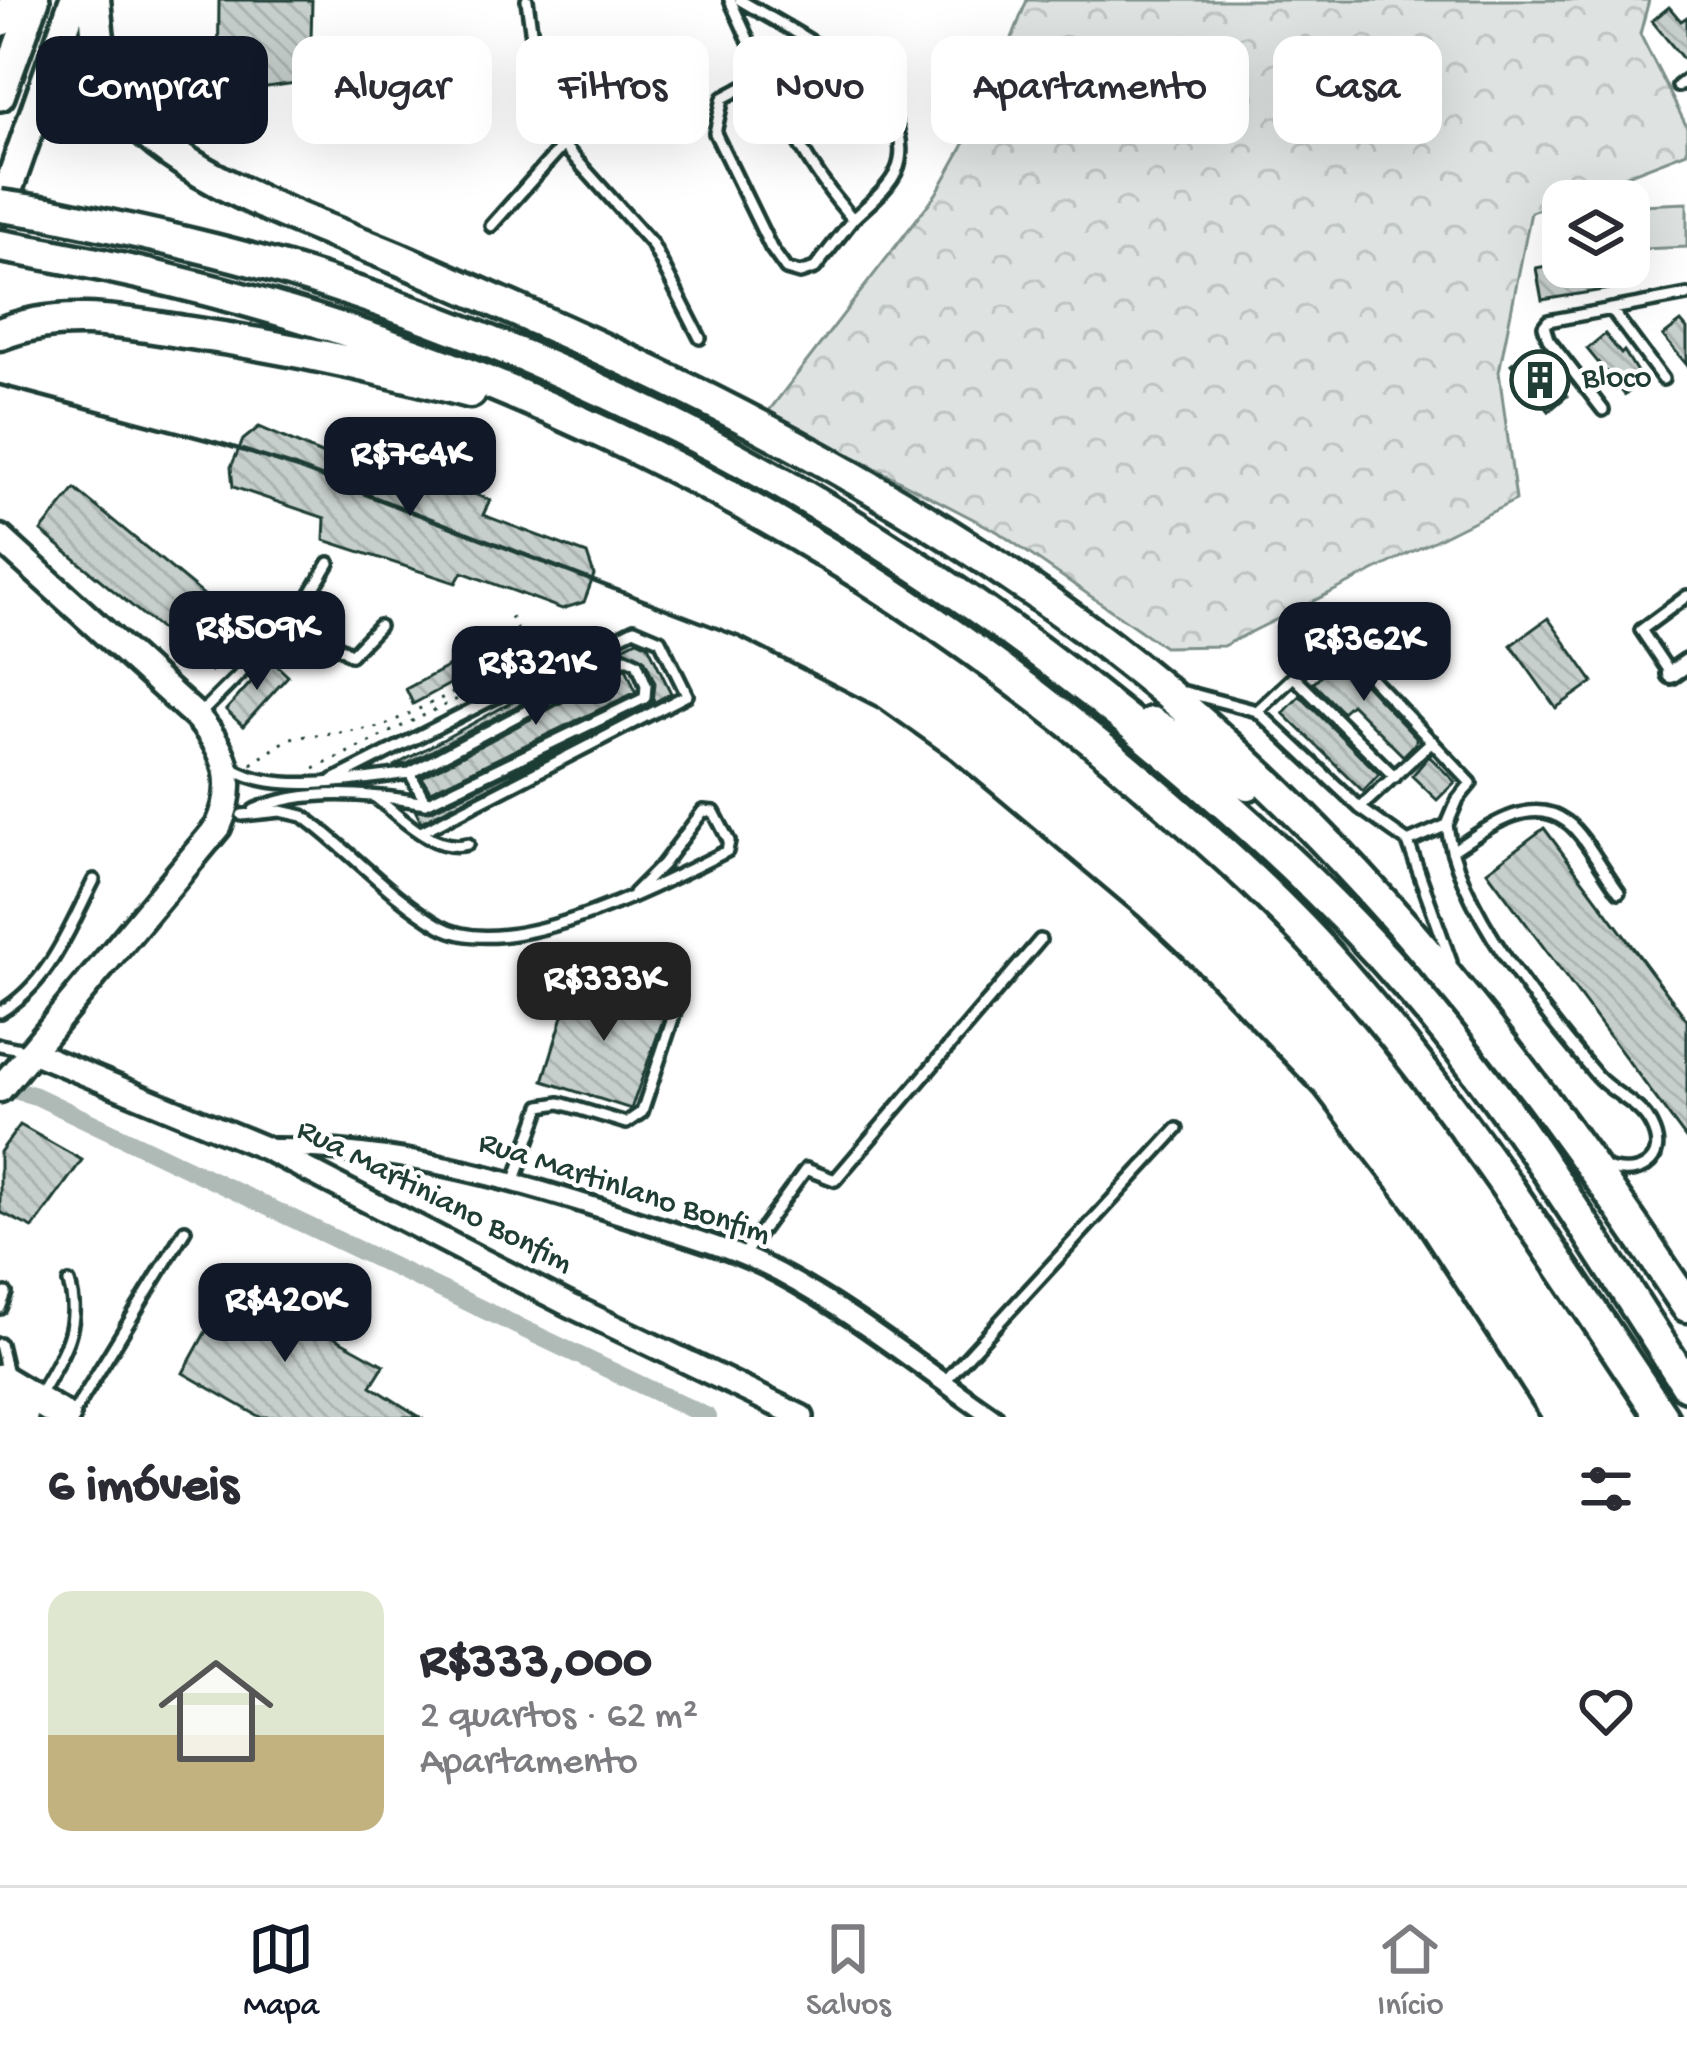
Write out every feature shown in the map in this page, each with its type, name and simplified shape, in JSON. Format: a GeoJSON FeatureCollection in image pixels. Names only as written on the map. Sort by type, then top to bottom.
{"type":"FeatureCollection","features":[{"type":"Feature","properties":{"kind":"highway"},"geometry":{"type":"LineString","coordinates":[[94,0],[106,81],[122,106],[164,149],[213,179],[489,298],[735,413],[1034,590],[1150,680],[1223,741],[1308,825],[1471,1005],[1592,1161],[1687,1306]]}},
{"type":"Feature","properties":{"kind":"highway"},"geometry":{"type":"LineString","coordinates":[[0,209],[48,213],[178,241],[328,283],[491,341],[603,388],[717,445],[869,532],[1085,684],[1179,738],[1308,825]]}},
{"type":"Feature","properties":{"kind":"highway"},"geometry":{"type":"LineString","coordinates":[[0,246],[170,279],[344,327],[473,375],[702,480],[850,565],[989,659],[1179,814],[1345,976],[1415,1060],[1522,1206],[1662,1417]]}},
{"type":"Feature","properties":{"kind":"highway"},"geometry":{"type":"LineString","coordinates":[[0,334],[39,322],[87,320],[292,348],[587,424]]}},
{"type":"Feature","properties":{"kind":"highway"},"geometry":{"type":"LineString","coordinates":[[1085,684],[1276,850],[1372,946],[1445,1030],[1541,1164],[1687,1385]]}},
{"type":"Feature","properties":{"kind":"main road"},"geometry":{"type":"LineString","coordinates":[[0,22],[17,0]]}},
{"type":"Feature","properties":{"kind":"main road"},"geometry":{"type":"LineString","coordinates":[[0,96],[7,52],[34,0]]}},
{"type":"Feature","properties":{"kind":"main road"},"geometry":{"type":"LineString","coordinates":[[61,36],[74,0]]}},
{"type":"Feature","properties":{"kind":"main road"},"geometry":{"type":"LineString","coordinates":[[0,209],[36,108]]}},
{"type":"Feature","properties":{"kind":"main road"},"geometry":{"type":"LineString","coordinates":[[0,538],[197,717],[234,769],[218,826],[15,1070]]}},
{"type":"Feature","properties":{"kind":"main road"},"geometry":{"type":"LineString","coordinates":[[3,1388],[30,1408],[68,1417]]}},
{"type":"Feature","properties":{"kind":"street"},"geometry":{"type":"LineString","coordinates":[[7,52],[36,63]]}},
{"type":"Feature","properties":{"kind":"street"},"geometry":{"type":"LineString","coordinates":[[1671,674],[1687,663]]}},
{"type":"Feature","properties":{"kind":"street","name":"Rua Martiniano Bonfim"},"geometry":{"type":"LineString","coordinates":[[15,1070],[265,1148],[484,1262],[802,1417]]}},
{"type":"Feature","properties":{"kind":"street","name":"Rua Martinlano Bonfim"},"geometry":{"type":"LineString","coordinates":[[265,1148],[416,1159],[515,1180],[742,1257],[812,1293],[993,1417]]}},
{"type":"Feature","properties":{"kind":"lane"},"geometry":{"type":"LineString","coordinates":[[526,0],[538,81],[562,145],[652,244],[700,338]]}},
{"type":"Feature","properties":{"kind":"lane"},"geometry":{"type":"LineString","coordinates":[[730,0],[748,36]]}},
{"type":"Feature","properties":{"kind":"lane"},"geometry":{"type":"LineString","coordinates":[[733,92],[723,98],[715,133],[786,269],[815,268],[893,178],[900,160],[898,134],[884,105],[852,68],[740,0]]}},
{"type":"Feature","properties":{"kind":"lane"},"geometry":{"type":"LineString","coordinates":[[799,144],[854,219]]}},
{"type":"Feature","properties":{"kind":"lane"},"geometry":{"type":"LineString","coordinates":[[491,226],[562,145]]}},
{"type":"Feature","properties":{"kind":"lane"},"geometry":{"type":"LineString","coordinates":[[1603,410],[1548,339],[1544,326],[1557,317],[1687,295]]}},
{"type":"Feature","properties":{"kind":"lane"},"geometry":{"type":"LineString","coordinates":[[1611,309],[1663,379]]}},
{"type":"Feature","properties":{"kind":"lane"},"geometry":{"type":"LineString","coordinates":[[197,717],[296,618],[329,563]]}},
{"type":"Feature","properties":{"kind":"lane"},"geometry":{"type":"LineString","coordinates":[[1671,674],[1641,630],[1687,596]]}},
{"type":"Feature","properties":{"kind":"lane"},"geometry":{"type":"LineString","coordinates":[[296,618],[351,655],[380,626]]}},
{"type":"Feature","properties":{"kind":"lane"},"geometry":{"type":"LineString","coordinates":[[421,832],[687,695],[660,640],[634,629],[565,663]]}},
{"type":"Feature","properties":{"kind":"lane"},"geometry":{"type":"LineString","coordinates":[[1257,711],[1338,643],[1472,783],[1458,799],[1447,825],[1471,902],[1489,933],[1601,1081],[1644,1114],[1653,1127],[1654,1154],[1635,1173],[1624,1174],[1592,1161]]}},
{"type":"Feature","properties":{"kind":"lane"},"geometry":{"type":"LineString","coordinates":[[218,826],[277,799],[375,796],[425,803],[640,701],[647,690],[637,663],[626,658],[410,772],[284,782],[234,769]]}},
{"type":"Feature","properties":{"kind":"lane"},"geometry":{"type":"LineString","coordinates":[[1294,677],[1395,777]]}},
{"type":"Feature","properties":{"kind":"lane"},"geometry":{"type":"LineString","coordinates":[[1150,680],[1206,700],[1257,711],[1360,808],[1408,842],[1437,930],[1471,1005]]}},
{"type":"Feature","properties":{"kind":"lane"},"geometry":{"type":"LineString","coordinates":[[333,780],[510,690]]}},
{"type":"Feature","properties":{"kind":"lane"},"geometry":{"type":"LineString","coordinates":[[1360,808],[1432,741]]}},
{"type":"Feature","properties":{"kind":"lane"},"geometry":{"type":"LineString","coordinates":[[410,772],[425,803]]}},
{"type":"Feature","properties":{"kind":"lane"},"geometry":{"type":"LineString","coordinates":[[375,796],[421,832],[448,846],[469,844],[449,835],[442,822]]}},
{"type":"Feature","properties":{"kind":"lane"},"geometry":{"type":"LineString","coordinates":[[312,822],[305,805],[317,798]]}},
{"type":"Feature","properties":{"kind":"lane"},"geometry":{"type":"LineString","coordinates":[[242,815],[281,811],[312,822],[418,912],[464,937],[488,939],[528,933],[634,893],[727,851],[729,842],[714,812],[703,812],[634,893]]}},
{"type":"Feature","properties":{"kind":"lane"},"geometry":{"type":"LineString","coordinates":[[1452,851],[1497,821],[1540,812],[1567,822],[1619,892]]}},
{"type":"Feature","properties":{"kind":"lane"},"geometry":{"type":"LineString","coordinates":[[1408,842],[1447,825]]}},
{"type":"Feature","properties":{"kind":"lane"},"geometry":{"type":"LineString","coordinates":[[0,1012],[27,994],[44,974],[94,880]]}},
{"type":"Feature","properties":{"kind":"lane"},"geometry":{"type":"LineString","coordinates":[[742,1257],[806,1169],[835,1180],[1040,940]]}},
{"type":"Feature","properties":{"kind":"lane"},"geometry":{"type":"LineString","coordinates":[[515,1180],[541,1106],[560,1103],[626,1123],[642,1112],[677,1006],[675,996],[659,980],[595,960]]}},
{"type":"Feature","properties":{"kind":"lane"},"geometry":{"type":"LineString","coordinates":[[0,1045],[15,1070]]}},
{"type":"Feature","properties":{"kind":"lane"},"geometry":{"type":"LineString","coordinates":[[943,1383],[1178,1129]]}},
{"type":"Feature","properties":{"kind":"lane"},"geometry":{"type":"LineString","coordinates":[[68,1417],[185,1231]]}},
{"type":"Feature","properties":{"kind":"lane"},"geometry":{"type":"LineString","coordinates":[[30,1408],[72,1329],[69,1283]]}},
{"type":"Feature","properties":{"kind":"lane"},"geometry":{"type":"LineString","coordinates":[[0,1308],[6,1293]]}},
{"type":"Feature","properties":{"kind":"lane"},"geometry":{"type":"LineString","coordinates":[[0,1344],[3,1388]]}},
{"type":"Feature","properties":{"kind":"path"},"geometry":{"type":"LineString","coordinates":[[511,617],[536,671]]}},
{"type":"Feature","properties":{"kind":"path"},"geometry":{"type":"LineString","coordinates":[[234,769],[290,738],[381,727],[530,656]]}},
{"type":"Feature","properties":{"kind":"path"},"geometry":{"type":"LineString","coordinates":[[314,771],[313,767],[533,663]]}},
{"type":"Feature","properties":{"kind":"green space"},"geometry":{"type":"Polygon","coordinates":[[[1027,0],[1649,0],[1640,34],[1687,127],[1687,152],[1614,180],[1542,180],[1542,208],[1531,212],[1499,372],[1516,500],[1223,646],[1164,647],[998,532],[768,412],[936,194],[964,144],[1249,144],[1249,36],[1013,36],[1027,0]]]}},
{"type":"Feature","properties":{"kind":"green space"},"geometry":{"type":"Polygon","coordinates":[[[1687,203],[1687,247],[1650,249],[1650,205],[1687,203]]]}},
{"type":"Feature","properties":{"kind":"building"},"geometry":{"type":"Polygon","coordinates":[[[219,0],[312,0],[311,36],[292,36],[292,84],[268,87],[268,36],[219,36],[219,0]]]}},
{"type":"Feature","properties":{"kind":"building"},"geometry":{"type":"Polygon","coordinates":[[[1669,7],[1681,21],[1687,17],[1687,64],[1652,21],[1669,7]]]}},
{"type":"Feature","properties":{"kind":"building"},"geometry":{"type":"Polygon","coordinates":[[[1542,267],[1542,288],[1609,289],[1542,300],[1536,268],[1542,267]]]}},
{"type":"Feature","properties":{"kind":"building","name":"Bloco"},"geometry":{"type":"Polygon","coordinates":[[[1681,322],[1687,329],[1687,365],[1663,336],[1681,322]]]}},
{"type":"Feature","properties":{"kind":"building","name":"Bloco"},"geometry":{"type":"Polygon","coordinates":[[[1605,334],[1621,354],[1624,351],[1642,380],[1625,395],[1587,349],[1605,334]]]}},
{"type":"Feature","properties":{"kind":"building","name":"Bloco"},"geometry":{"type":"Polygon","coordinates":[[[1529,350],[1545,370],[1548,367],[1567,396],[1549,411],[1511,364],[1529,350]]]}},
{"type":"Feature","properties":{"kind":"building"},"geometry":{"type":"Polygon","coordinates":[[[259,427],[344,464],[354,447],[490,500],[483,515],[587,554],[594,575],[584,602],[562,609],[462,572],[456,583],[324,540],[325,518],[233,487],[231,467],[243,440],[259,427]]]}},
{"type":"Feature","properties":{"kind":"building"},"geometry":{"type":"Polygon","coordinates":[[[75,489],[245,629],[211,671],[41,531],[75,489]]]}},
{"type":"Feature","properties":{"kind":"building"},"geometry":{"type":"Polygon","coordinates":[[[1548,618],[1593,682],[1556,708],[1511,645],[1548,618]]]}},
{"type":"Feature","properties":{"kind":"building"},"geometry":{"type":"Polygon","coordinates":[[[637,640],[648,645],[671,693],[653,703],[655,683],[645,660],[625,649],[407,764],[394,766],[514,701],[519,689],[514,682],[556,661],[559,670],[570,673],[637,640]]]}},
{"type":"Feature","properties":{"kind":"building"},"geometry":{"type":"Polygon","coordinates":[[[479,650],[487,664],[413,704],[406,689],[479,650]]]}},
{"type":"Feature","properties":{"kind":"building"},"geometry":{"type":"Polygon","coordinates":[[[1339,657],[1416,738],[1403,756],[1351,704],[1342,712],[1313,683],[1339,657]]]}},
{"type":"Feature","properties":{"kind":"building"},"geometry":{"type":"Polygon","coordinates":[[[271,660],[288,676],[243,726],[226,710],[271,660]]]}},
{"type":"Feature","properties":{"kind":"building"},"geometry":{"type":"Polygon","coordinates":[[[626,668],[636,692],[430,791],[422,777],[626,668]]]}},
{"type":"Feature","properties":{"kind":"building"},"geometry":{"type":"Polygon","coordinates":[[[1300,696],[1379,774],[1363,791],[1283,713],[1300,696]]]}},
{"type":"Feature","properties":{"kind":"building"},"geometry":{"type":"Polygon","coordinates":[[[604,728],[421,822],[415,810],[430,811],[604,728]]]}},
{"type":"Feature","properties":{"kind":"building"},"geometry":{"type":"Polygon","coordinates":[[[1429,756],[1455,782],[1437,800],[1412,776],[1429,756]]]}},
{"type":"Feature","properties":{"kind":"building"},"geometry":{"type":"Polygon","coordinates":[[[1544,828],[1687,1020],[1687,1140],[1487,871],[1544,828]]]}},
{"type":"Feature","properties":{"kind":"building"},"geometry":{"type":"Polygon","coordinates":[[[574,980],[667,1009],[631,1109],[543,1081],[574,980]]]}},
{"type":"Feature","properties":{"kind":"building"},"geometry":{"type":"Polygon","coordinates":[[[20,1125],[82,1160],[33,1228],[0,1212],[0,1152],[20,1125]]]}},
{"type":"Feature","properties":{"kind":"building"},"geometry":{"type":"Polygon","coordinates":[[[233,1282],[384,1365],[371,1386],[420,1417],[260,1417],[183,1373],[233,1282]]]}},
{"type":"Feature","properties":{"kind":"waterway"},"geometry":{"type":"LineString","coordinates":[[0,1086],[36,1096],[708,1417]]}},
{"type":"Feature","properties":{"kind":"railway"},"geometry":{"type":"LineString","coordinates":[[0,385],[292,466],[740,637],[879,708],[951,759],[1138,916],[1315,1094],[1409,1216],[1540,1417]]}},
{"type":"Feature","properties":{"kind":"place","name":"Bloco"},"geometry":{"type":"Point","coordinates":[1540,380]}}]}
